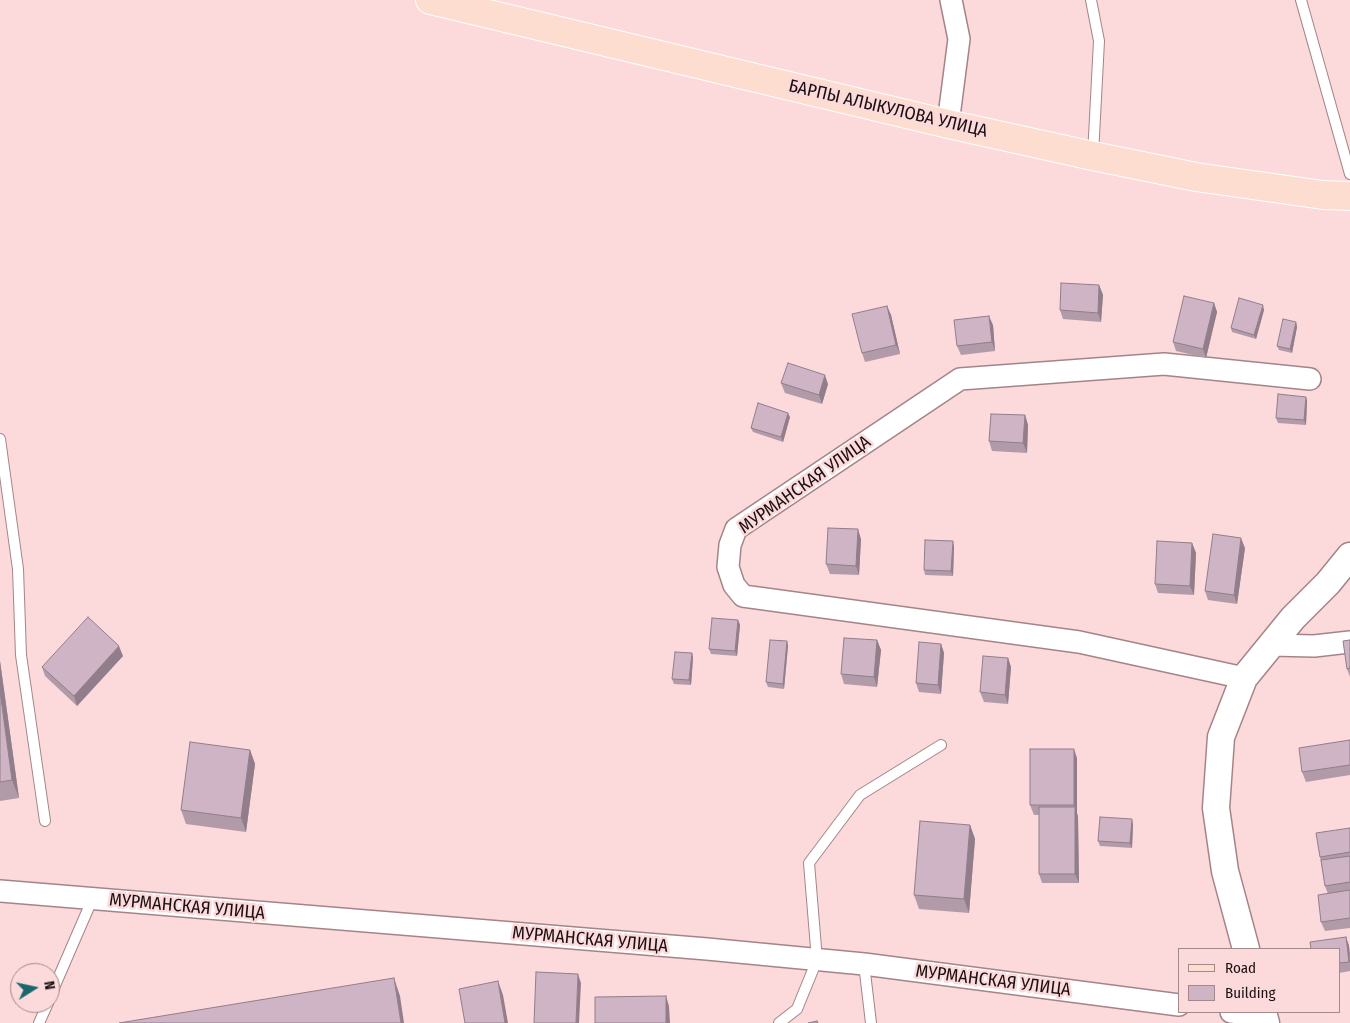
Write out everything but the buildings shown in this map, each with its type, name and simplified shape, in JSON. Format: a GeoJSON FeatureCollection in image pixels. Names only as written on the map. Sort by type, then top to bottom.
{"type":"FeatureCollection","features":[{"type":"Feature","properties":{"kind":"main road","name":"БАРПЫ АЛЫКУЛОВА УЛИЦА"},"geometry":{"type":"LineString","coordinates":[[430,0],[948,124],[1093,156],[1196,177],[1323,195],[1350,196]]}},
{"type":"Feature","properties":{"kind":"street"},"geometry":{"type":"LineString","coordinates":[[948,124],[959,39],[952,0]]}},
{"type":"Feature","properties":{"kind":"street","name":"МУРМАНСКАЯ УЛИЦА"},"geometry":{"type":"LineString","coordinates":[[1244,678],[1079,642],[743,596],[734,585],[728,567],[730,545],[736,529],[960,379],[1164,364],[1310,379]]}},
{"type":"Feature","properties":{"kind":"street"},"geometry":{"type":"LineString","coordinates":[[1246,948],[1225,871],[1216,808],[1221,737],[1244,678],[1350,556]]}},
{"type":"Feature","properties":{"kind":"street"},"geometry":{"type":"LineString","coordinates":[[1271,645],[1314,646],[1350,642]]}},
{"type":"Feature","properties":{"kind":"street","name":"МУРМАНСКАЯ УЛИЦА"},"geometry":{"type":"LineString","coordinates":[[0,891],[864,964],[1178,1005]]}},
{"type":"Feature","properties":{"kind":"street"},"geometry":{"type":"LineString","coordinates":[[1238,1013],[1264,1017]]}},
{"type":"Feature","properties":{"kind":"lane"},"geometry":{"type":"LineString","coordinates":[[1091,0],[1099,41],[1093,156]]}},
{"type":"Feature","properties":{"kind":"lane"},"geometry":{"type":"LineString","coordinates":[[1301,0],[1350,174]]}},
{"type":"Feature","properties":{"kind":"lane"},"geometry":{"type":"LineString","coordinates":[[0,439],[18,569],[21,655],[45,821]]}},
{"type":"Feature","properties":{"kind":"lane"},"geometry":{"type":"LineString","coordinates":[[779,1023],[797,1008],[817,960],[809,863],[860,795],[941,745]]}},
{"type":"Feature","properties":{"kind":"lane"},"geometry":{"type":"LineString","coordinates":[[60,974],[92,900]]}},
{"type":"Feature","properties":{"kind":"lane"},"geometry":{"type":"LineString","coordinates":[[864,964],[871,1023]]}}]}
